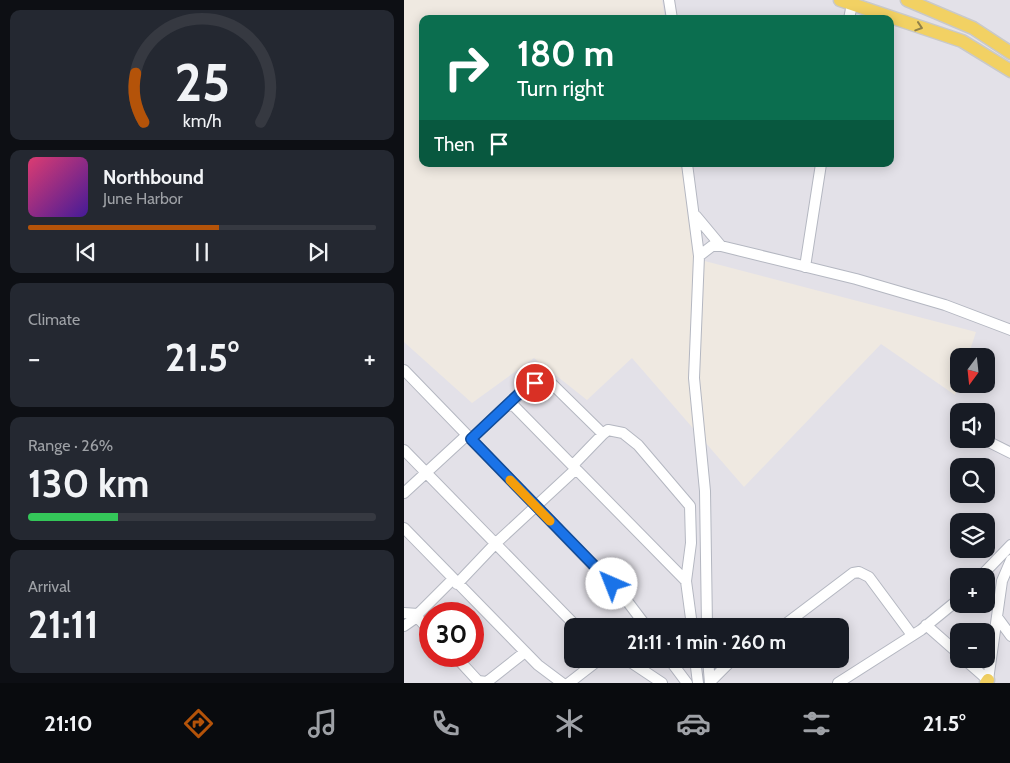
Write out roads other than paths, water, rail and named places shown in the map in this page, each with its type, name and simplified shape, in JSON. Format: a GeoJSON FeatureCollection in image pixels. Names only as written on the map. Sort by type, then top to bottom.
{"type":"FeatureCollection","features":[{"type":"Feature","properties":{"kind":"main road"},"geometry":{"type":"LineString","coordinates":[[840,0],[885,15]]}},
{"type":"Feature","properties":{"kind":"main road"},"geometry":{"type":"LineString","coordinates":[[906,0],[973,28],[1010,53]]}},
{"type":"Feature","properties":{"kind":"main road"},"geometry":{"type":"LineString","coordinates":[[894,18],[962,41],[1010,71]]}},
{"type":"Feature","properties":{"kind":"street"},"geometry":{"type":"LineString","coordinates":[[670,0],[672,15]]}},
{"type":"Feature","properties":{"kind":"street"},"geometry":{"type":"LineString","coordinates":[[674,15],[676,0]]}},
{"type":"Feature","properties":{"kind":"street"},"geometry":{"type":"LineString","coordinates":[[850,15],[852,4]]}},
{"type":"Feature","properties":{"kind":"street"},"geometry":{"type":"LineString","coordinates":[[687,167],[699,256],[694,378],[705,492],[706,618]]}},
{"type":"Feature","properties":{"kind":"street"},"geometry":{"type":"LineString","coordinates":[[805,267],[821,167]]}},
{"type":"Feature","properties":{"kind":"street"},"geometry":{"type":"LineString","coordinates":[[695,215],[721,246]]}},
{"type":"Feature","properties":{"kind":"street"},"geometry":{"type":"LineString","coordinates":[[699,256],[712,246],[721,246],[945,305],[1010,330]]}},
{"type":"Feature","properties":{"kind":"street"},"geometry":{"type":"LineString","coordinates":[[404,370],[624,597],[640,618]]}},
{"type":"Feature","properties":{"kind":"street"},"geometry":{"type":"LineString","coordinates":[[404,493],[509,405],[524,389],[541,380],[548,380],[602,434]]}},
{"type":"Feature","properties":{"kind":"street"},"geometry":{"type":"LineString","coordinates":[[509,405],[514,406],[686,581]]}},
{"type":"Feature","properties":{"kind":"street"},"geometry":{"type":"LineString","coordinates":[[404,626],[536,507],[602,434],[608,430],[628,437],[690,506],[691,543],[686,581],[691,618]]}},
{"type":"Feature","properties":{"kind":"street"},"geometry":{"type":"LineString","coordinates":[[995,445],[1010,453]]}},
{"type":"Feature","properties":{"kind":"street"},"geometry":{"type":"LineString","coordinates":[[404,450],[568,618]]}},
{"type":"Feature","properties":{"kind":"street"},"geometry":{"type":"LineString","coordinates":[[404,528],[525,652],[551,676],[562,683]]}},
{"type":"Feature","properties":{"kind":"street"},"geometry":{"type":"LineString","coordinates":[[988,568],[1010,545]]}},
{"type":"Feature","properties":{"kind":"street"},"geometry":{"type":"LineString","coordinates":[[987,682],[1002,581],[1010,560]]}},
{"type":"Feature","properties":{"kind":"street"},"geometry":{"type":"LineString","coordinates":[[797,618],[853,573],[859,572],[868,577],[912,635]]}},
{"type":"Feature","properties":{"kind":"street"},"geometry":{"type":"LineString","coordinates":[[838,683],[912,635],[950,606]]}},
{"type":"Feature","properties":{"kind":"street"},"geometry":{"type":"LineString","coordinates":[[404,613],[417,615],[419,617]]}},
{"type":"Feature","properties":{"kind":"street"},"geometry":{"type":"LineString","coordinates":[[997,617],[1010,636]]}},
{"type":"Feature","properties":{"kind":"street"},"geometry":{"type":"LineString","coordinates":[[926,625],[950,646]]}},
{"type":"Feature","properties":{"kind":"street"},"geometry":{"type":"LineString","coordinates":[[465,667],[478,681],[487,682],[525,652]]}},
{"type":"Feature","properties":{"kind":"street"},"geometry":{"type":"LineString","coordinates":[[569,683],[588,668]]}},
{"type":"Feature","properties":{"kind":"street"},"geometry":{"type":"LineString","coordinates":[[640,668],[662,683]]}},
{"type":"Feature","properties":{"kind":"street"},"geometry":{"type":"LineString","coordinates":[[676,668],[687,683]]}},
{"type":"Feature","properties":{"kind":"street"},"geometry":{"type":"LineString","coordinates":[[697,668],[698,683]]}},
{"type":"Feature","properties":{"kind":"street"},"geometry":{"type":"LineString","coordinates":[[709,668],[710,682]]}},
{"type":"Feature","properties":{"kind":"street"},"geometry":{"type":"LineString","coordinates":[[710,682],[723,668]]}},
{"type":"Feature","properties":{"kind":"street"},"geometry":{"type":"LineString","coordinates":[[973,668],[987,682]]}}]}
